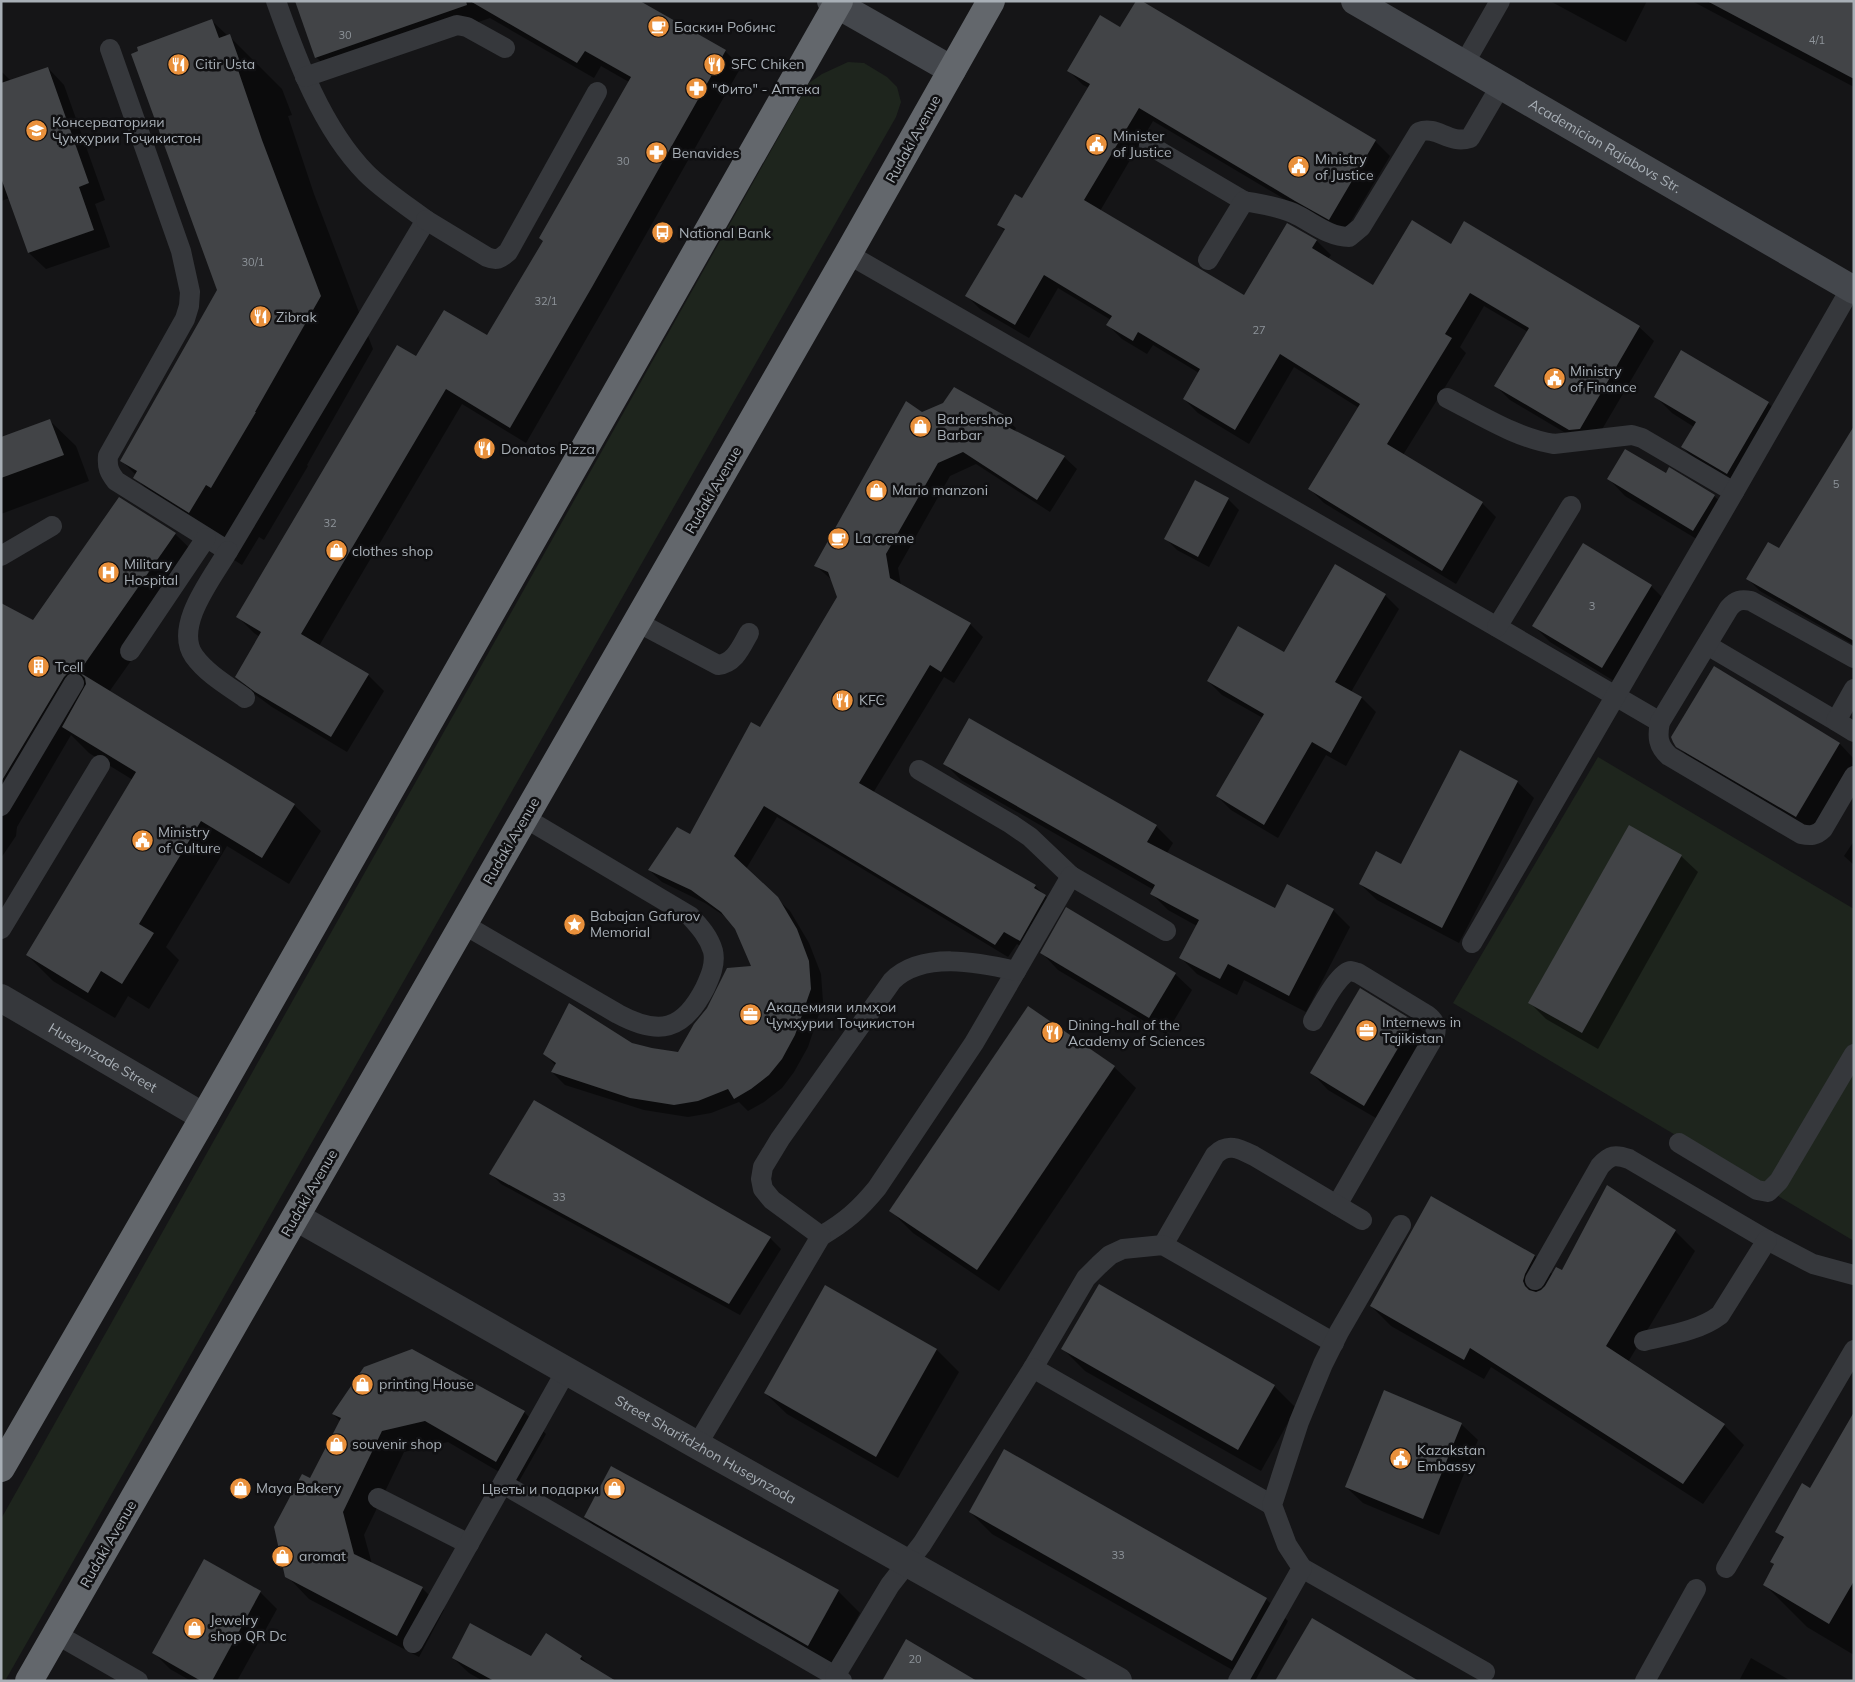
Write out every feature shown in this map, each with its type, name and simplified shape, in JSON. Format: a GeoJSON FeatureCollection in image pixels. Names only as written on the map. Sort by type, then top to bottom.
{"type":"FeatureCollection","features":[{"type":"Feature","properties":{"kind":"highway","name":"Rudaki Avenue"},"geometry":{"type":"LineString","coordinates":[[29,1681],[848,254],[991,1]]}},
{"type":"Feature","properties":{"kind":"highway"},"geometry":{"type":"LineString","coordinates":[[1,1468],[204,1117],[836,2]]}},
{"type":"Feature","properties":{"kind":"street","name":"Academician Rajabovs Str."},"geometry":{"type":"LineString","coordinates":[[1355,1],[1852,289]]}},
{"type":"Feature","properties":{"kind":"street"},"geometry":{"type":"LineString","coordinates":[[836,2],[952,70]]}},
{"type":"Feature","properties":{"kind":"street","name":"Huseynzade Street"},"geometry":{"type":"LineString","coordinates":[[1,998],[204,1117]]}},
{"type":"Feature","properties":{"kind":"street","name":"Street Sharifdzhon Huseynzoda"},"geometry":{"type":"LineString","coordinates":[[296,1217],[907,1562],[1108,1679]]}},
{"type":"Feature","properties":{"kind":"lane"},"geometry":{"type":"LineString","coordinates":[[276,1],[291,44],[306,77],[328,121],[352,158],[383,189],[426,220],[494,260],[501,259],[508,252],[597,92]]}},
{"type":"Feature","properties":{"kind":"lane"},"geometry":{"type":"LineString","coordinates":[[1464,64],[1500,1]]}},
{"type":"Feature","properties":{"kind":"lane"},"geometry":{"type":"LineString","coordinates":[[306,77],[457,25],[467,27],[505,48]]}},
{"type":"Feature","properties":{"kind":"lane"},"geometry":{"type":"LineString","coordinates":[[110,49],[181,251],[190,292],[189,306],[185,319],[108,456],[107,465],[116,481],[228,552]]}},
{"type":"Feature","properties":{"kind":"lane"},"geometry":{"type":"LineString","coordinates":[[1149,145],[1244,201],[1284,209],[1332,234],[1342,238],[1349,238],[1361,227],[1419,132],[1426,129],[1456,140],[1470,138],[1501,85]]}},
{"type":"Feature","properties":{"kind":"lane"},"geometry":{"type":"LineString","coordinates":[[1208,260],[1244,201]]}},
{"type":"Feature","properties":{"kind":"lane"},"geometry":{"type":"LineString","coordinates":[[245,698],[201,665],[193,655],[189,644],[190,621],[194,609],[426,220]]}},
{"type":"Feature","properties":{"kind":"lane"},"geometry":{"type":"LineString","coordinates":[[848,254],[1660,722]]}},
{"type":"Feature","properties":{"kind":"lane"},"geometry":{"type":"LineString","coordinates":[[1472,943],[1852,289]]}},
{"type":"Feature","properties":{"kind":"lane"},"geometry":{"type":"LineString","coordinates":[[1447,398],[1508,429],[1542,442],[1554,444],[1632,435],[1642,438],[1734,492]]}},
{"type":"Feature","properties":{"kind":"lane"},"geometry":{"type":"LineString","coordinates":[[1498,627],[1571,506]]}},
{"type":"Feature","properties":{"kind":"lane"},"geometry":{"type":"LineString","coordinates":[[1,556],[52,526]]}},
{"type":"Feature","properties":{"kind":"lane"},"geometry":{"type":"LineString","coordinates":[[130,651],[206,538]]}},
{"type":"Feature","properties":{"kind":"lane"},"geometry":{"type":"LineString","coordinates":[[1854,658],[1760,605],[1742,599],[1735,602],[1729,608],[1660,722],[1658,738],[1663,750],[1669,756],[1801,834],[1810,836],[1818,834],[1823,829],[1854,776]]}},
{"type":"Feature","properties":{"kind":"lane"},"geometry":{"type":"LineString","coordinates":[[637,622],[718,666],[726,664],[734,658],[749,633]]}},
{"type":"Feature","properties":{"kind":"lane"},"geometry":{"type":"LineString","coordinates":[[1707,645],[1854,732]]}},
{"type":"Feature","properties":{"kind":"lane"},"geometry":{"type":"LineString","coordinates":[[1,806],[74,683]]}},
{"type":"Feature","properties":{"kind":"lane"},"geometry":{"type":"LineString","coordinates":[[1836,721],[1854,690]]}},
{"type":"Feature","properties":{"kind":"lane"},"geometry":{"type":"LineString","coordinates":[[1,929],[100,765]]}},
{"type":"Feature","properties":{"kind":"lane"},"geometry":{"type":"LineString","coordinates":[[919,770],[1024,832],[1071,876],[1166,931]]}},
{"type":"Feature","properties":{"kind":"lane"},"geometry":{"type":"LineString","coordinates":[[463,924],[642,1026],[663,1027],[673,1024],[692,1010],[714,966],[714,953],[702,929],[690,916],[525,818]]}},
{"type":"Feature","properties":{"kind":"lane"},"geometry":{"type":"LineString","coordinates":[[697,1445],[821,1236],[842,1224],[861,1208],[876,1188],[974,1043],[1071,876]]}},
{"type":"Feature","properties":{"kind":"lane"},"geometry":{"type":"LineString","coordinates":[[821,1236],[772,1200],[763,1189],[761,1179],[763,1168],[780,1139],[892,981],[900,973],[923,964],[949,962],[988,964],[1016,971]]}},
{"type":"Feature","properties":{"kind":"lane"},"geometry":{"type":"LineString","coordinates":[[1313,1021],[1338,980],[1344,973],[1351,971],[1358,973],[1433,1019],[1436,1028],[1435,1035],[1337,1205]]}},
{"type":"Feature","properties":{"kind":"lane"},"geometry":{"type":"LineString","coordinates":[[1679,1143],[1757,1190],[1768,1192],[1778,1181],[1854,1054]]}},
{"type":"Feature","properties":{"kind":"lane"},"geometry":{"type":"LineString","coordinates":[[1163,1245],[1215,1155],[1221,1149],[1230,1147],[1240,1149],[1362,1220]]}},
{"type":"Feature","properties":{"kind":"lane"},"geometry":{"type":"LineString","coordinates":[[1535,1280],[1600,1166],[1608,1158],[1615,1155],[1629,1159],[1767,1240],[1813,1264],[1854,1275]]}},
{"type":"Feature","properties":{"kind":"lane"},"geometry":{"type":"LineString","coordinates":[[1400,1225],[1334,1343],[1299,1422],[1272,1505],[1287,1545],[1302,1568],[1484,1672]]}},
{"type":"Feature","properties":{"kind":"lane"},"geometry":{"type":"LineString","coordinates":[[1644,1341],[1699,1327],[1720,1315],[1767,1240]]}},
{"type":"Feature","properties":{"kind":"lane"},"geometry":{"type":"LineString","coordinates":[[503,1484],[839,1678],[876,1606],[936,1522],[1033,1368],[1086,1278],[1110,1255],[1123,1249],[1163,1245],[1334,1343]]}},
{"type":"Feature","properties":{"kind":"lane"},"geometry":{"type":"LineString","coordinates":[[1726,1568],[1854,1350]]}},
{"type":"Feature","properties":{"kind":"lane"},"geometry":{"type":"LineString","coordinates":[[1033,1368],[1272,1505]]}},
{"type":"Feature","properties":{"kind":"lane"},"geometry":{"type":"LineString","coordinates":[[413,1643],[566,1371]]}},
{"type":"Feature","properties":{"kind":"lane"},"geometry":{"type":"LineString","coordinates":[[378,1498],[469,1544]]}},
{"type":"Feature","properties":{"kind":"lane"},"geometry":{"type":"LineString","coordinates":[[1238,1681],[1302,1568]]}},
{"type":"Feature","properties":{"kind":"lane"},"geometry":{"type":"LineString","coordinates":[[1645,1681],[1696,1589]]}},
{"type":"Feature","properties":{"kind":"lane"},"geometry":{"type":"LineString","coordinates":[[56,1634],[138,1681]]}},
{"type":"Feature","properties":{"kind":"shaded area"},"geometry":{"type":"Polygon","coordinates":[[[848,62],[864,63],[887,77],[897,87],[901,102],[896,117],[5,1681],[1,1681],[1,1519],[809,83],[822,74],[848,62]]]}},
{"type":"Feature","properties":{"kind":"shaded area"},"geometry":{"type":"Polygon","coordinates":[[[1598,757],[1854,909],[1854,1241],[1453,1003],[1598,757]]]}},
{"type":"Feature","properties":{"kind":"building"},"geometry":{"type":"Polygon","coordinates":[[[295,1],[466,1],[467,5],[315,58],[295,1]]]}},
{"type":"Feature","properties":{"kind":"building"},"geometry":{"type":"Polygon","coordinates":[[[470,1],[640,1],[726,50],[510,428],[446,389],[301,634],[369,674],[331,737],[255,692],[235,677],[261,632],[236,617],[397,345],[416,356],[444,310],[487,335],[543,241],[539,238],[631,77],[585,51],[577,63],[470,1]]]}},
{"type":"Feature","properties":{"kind":"building"},"geometry":{"type":"Polygon","coordinates":[[[1136,1],[1142,1],[1376,140],[1329,220],[1139,108],[1084,200],[1244,295],[1287,223],[1317,240],[1312,248],[1373,285],[1412,220],[1451,244],[1464,221],[1640,326],[1580,429],[1569,430],[1494,386],[1529,328],[1470,293],[1445,334],[1452,338],[1387,444],[1483,502],[1442,571],[1308,489],[1360,404],[1280,354],[1235,430],[1183,399],[1200,369],[1138,332],[1133,341],[1106,325],[1112,316],[1044,275],[1015,325],[965,296],[1005,229],[997,225],[1015,194],[1022,198],[1090,84],[1067,71],[1100,15],[1120,27],[1136,1]]]}},
{"type":"Feature","properties":{"kind":"building"},"geometry":{"type":"Polygon","coordinates":[[[1707,1],[1854,1],[1854,79],[1707,1]]]}},
{"type":"Feature","properties":{"kind":"building"},"geometry":{"type":"Polygon","coordinates":[[[212,19],[219,38],[230,34],[240,62],[236,64],[262,140],[321,296],[211,488],[206,485],[189,513],[133,478],[137,471],[120,461],[217,290],[131,54],[138,51],[137,47],[212,19]]]}},
{"type":"Feature","properties":{"kind":"building","name":"Консерваторияи Ҷумҳурии Тоҷикистон"},"geometry":{"type":"Polygon","coordinates":[[[48,67],[89,183],[79,187],[94,230],[28,253],[1,178],[1,83],[48,67]]]}},
{"type":"Feature","properties":{"kind":"building"},"geometry":{"type":"Polygon","coordinates":[[[1681,350],[1769,402],[1727,474],[1681,447],[1696,422],[1654,397],[1681,350]]]}},
{"type":"Feature","properties":{"kind":"building"},"geometry":{"type":"Polygon","coordinates":[[[954,387],[1004,415],[1000,423],[1065,456],[1037,500],[963,452],[938,463],[886,554],[890,578],[971,623],[941,672],[930,665],[859,783],[1036,885],[1034,888],[1046,895],[1020,941],[1004,932],[995,945],[764,806],[734,856],[778,897],[797,929],[809,961],[811,989],[795,1035],[782,1059],[769,1075],[734,1099],[728,1089],[698,1101],[674,1105],[630,1098],[551,1072],[556,1063],[543,1054],[569,1003],[632,1043],[678,1052],[694,1024],[707,1008],[727,968],[751,966],[735,929],[721,912],[691,890],[648,870],[677,827],[690,834],[751,722],[760,727],[837,597],[828,572],[814,566],[906,401],[922,412],[943,403],[954,387]]]}},
{"type":"Feature","properties":{"kind":"building"},"geometry":{"type":"Polygon","coordinates":[[[50,419],[64,455],[1,478],[1,437],[50,419]]]}},
{"type":"Feature","properties":{"kind":"building"},"geometry":{"type":"Polygon","coordinates":[[[1854,426],[1854,641],[1746,579],[1768,542],[1779,548],[1854,426]]]}},
{"type":"Feature","properties":{"kind":"building"},"geometry":{"type":"Polygon","coordinates":[[[1625,449],[1666,473],[1669,467],[1715,495],[1693,531],[1607,479],[1625,449]]]}},
{"type":"Feature","properties":{"kind":"building"},"geometry":{"type":"Polygon","coordinates":[[[1195,480],[1229,498],[1198,557],[1164,539],[1195,480]]]}},
{"type":"Feature","properties":{"kind":"building","name":"Ministry of Culture"},"geometry":{"type":"Polygon","coordinates":[[[119,497],[176,533],[79,672],[295,804],[262,858],[201,821],[139,924],[154,933],[122,984],[101,971],[88,993],[26,955],[136,772],[62,727],[86,684],[85,678],[80,673],[74,671],[64,677],[1,782],[1,603],[33,620],[119,497]]]}},
{"type":"Feature","properties":{"kind":"building"},"geometry":{"type":"Polygon","coordinates":[[[1583,543],[1652,585],[1602,668],[1532,626],[1583,543]]]}},
{"type":"Feature","properties":{"kind":"building"},"geometry":{"type":"Polygon","coordinates":[[[1335,564],[1386,594],[1335,682],[1362,697],[1331,753],[1312,742],[1264,825],[1216,796],[1264,714],[1207,681],[1238,626],[1284,652],[1335,564]]]}},
{"type":"Feature","properties":{"kind":"building"},"geometry":{"type":"Polygon","coordinates":[[[1714,666],[1840,743],[1796,817],[1676,747],[1673,742],[1671,737],[1714,666]]]}},
{"type":"Feature","properties":{"kind":"building"},"geometry":{"type":"Polygon","coordinates":[[[969,718],[1157,825],[1147,842],[1275,908],[1287,884],[1334,909],[1289,996],[1228,964],[1220,979],[1179,958],[1199,920],[1150,894],[1155,885],[943,764],[969,718]]]}},
{"type":"Feature","properties":{"kind":"building"},"geometry":{"type":"Polygon","coordinates":[[[1460,750],[1518,781],[1442,928],[1359,884],[1376,851],[1401,864],[1460,750]]]}},
{"type":"Feature","properties":{"kind":"building"},"geometry":{"type":"Polygon","coordinates":[[[1629,825],[1682,855],[1582,1033],[1528,1003],[1629,825]]]}},
{"type":"Feature","properties":{"kind":"building"},"geometry":{"type":"Polygon","coordinates":[[[1066,907],[1176,973],[1149,1018],[1040,953],[1066,907]]]}},
{"type":"Feature","properties":{"kind":"building"},"geometry":{"type":"Polygon","coordinates":[[[1360,988],[1414,1021],[1364,1106],[1310,1073],[1360,988]]]}},
{"type":"Feature","properties":{"kind":"building"},"geometry":{"type":"Polygon","coordinates":[[[1028,1006],[1115,1066],[977,1270],[889,1211],[1028,1006]]]}},
{"type":"Feature","properties":{"kind":"building"},"geometry":{"type":"Polygon","coordinates":[[[534,1100],[771,1237],[729,1304],[489,1174],[534,1100]]]}},
{"type":"Feature","properties":{"kind":"building"},"geometry":{"type":"Polygon","coordinates":[[[1607,1185],[1676,1230],[1606,1346],[1725,1424],[1683,1484],[1470,1348],[1464,1360],[1370,1306],[1431,1196],[1535,1255],[1523,1281],[1529,1290],[1536,1292],[1545,1286],[1556,1267],[1562,1270],[1607,1185]]]}},
{"type":"Feature","properties":{"kind":"building"},"geometry":{"type":"Polygon","coordinates":[[[1099,1284],[1275,1385],[1238,1450],[1061,1349],[1099,1284]]]}},
{"type":"Feature","properties":{"kind":"building"},"geometry":{"type":"Polygon","coordinates":[[[825,1285],[937,1349],[876,1457],[764,1393],[825,1285]]]}},
{"type":"Feature","properties":{"kind":"building"},"geometry":{"type":"Polygon","coordinates":[[[412,1349],[525,1411],[496,1462],[425,1421],[382,1431],[343,1512],[354,1554],[423,1587],[397,1636],[285,1577],[274,1527],[302,1474],[310,1478],[341,1418],[332,1414],[364,1367],[412,1349]]]}},
{"type":"Feature","properties":{"kind":"building"},"geometry":{"type":"Polygon","coordinates":[[[1384,1390],[1462,1423],[1423,1519],[1345,1487],[1384,1390]]]}},
{"type":"Feature","properties":{"kind":"building"},"geometry":{"type":"Polygon","coordinates":[[[1854,1412],[1854,1581],[1829,1624],[1763,1585],[1774,1564],[1770,1562],[1784,1537],[1775,1532],[1802,1483],[1810,1488],[1854,1412]]]}},
{"type":"Feature","properties":{"kind":"building"},"geometry":{"type":"Polygon","coordinates":[[[1004,1449],[1267,1598],[1232,1661],[969,1512],[1004,1449]]]}},
{"type":"Feature","properties":{"kind":"building"},"geometry":{"type":"Polygon","coordinates":[[[611,1466],[839,1590],[808,1646],[584,1517],[611,1466]]]}},
{"type":"Feature","properties":{"kind":"building"},"geometry":{"type":"Polygon","coordinates":[[[204,1559],[261,1591],[212,1681],[201,1681],[152,1653],[204,1559]]]}},
{"type":"Feature","properties":{"kind":"building"},"geometry":{"type":"Polygon","coordinates":[[[1312,1618],[1419,1681],[1275,1681],[1312,1618]]]}},
{"type":"Feature","properties":{"kind":"building"},"geometry":{"type":"Polygon","coordinates":[[[470,1623],[531,1656],[546,1633],[582,1656],[580,1659],[616,1681],[494,1681],[452,1658],[470,1623]]]}},
{"type":"Feature","properties":{"kind":"building"},"geometry":{"type":"Polygon","coordinates":[[[906,1639],[977,1681],[882,1681],[906,1639]]]}},
{"type":"Feature","properties":{"kind":"place","name":"Баскин Робинс"},"geometry":{"type":"Point","coordinates":[658,27]}},
{"type":"Feature","properties":{"kind":"place","name":"Citir Usta"},"geometry":{"type":"Point","coordinates":[179,64]}},
{"type":"Feature","properties":{"kind":"place","name":"SFC Chiken"},"geometry":{"type":"Point","coordinates":[715,64]}},
{"type":"Feature","properties":{"kind":"place","name":"\"Фито\" - Аптека"},"geometry":{"type":"Point","coordinates":[696,89]}},
{"type":"Feature","properties":{"kind":"place","name":"Консерваторияи Ҷумҳурии Тоҷикистон"},"geometry":{"type":"Point","coordinates":[36,130]}},
{"type":"Feature","properties":{"kind":"place","name":"Minister of Justice"},"geometry":{"type":"Point","coordinates":[1097,144]}},
{"type":"Feature","properties":{"kind":"place","name":"Benavides"},"geometry":{"type":"Point","coordinates":[656,153]}},
{"type":"Feature","properties":{"kind":"place","name":"Ministry of Justice"},"geometry":{"type":"Point","coordinates":[1299,167]}},
{"type":"Feature","properties":{"kind":"place","name":"National Bank"},"geometry":{"type":"Point","coordinates":[663,233]}},
{"type":"Feature","properties":{"kind":"place","name":"Zibrak"},"geometry":{"type":"Point","coordinates":[260,317]}},
{"type":"Feature","properties":{"kind":"place","name":"Ministry of Finance"},"geometry":{"type":"Point","coordinates":[1554,379]}},
{"type":"Feature","properties":{"kind":"place","name":"Barbershop Barbar"},"geometry":{"type":"Point","coordinates":[921,427]}},
{"type":"Feature","properties":{"kind":"place","name":"Donatos Pizza"},"geometry":{"type":"Point","coordinates":[485,449]}},
{"type":"Feature","properties":{"kind":"place","name":"Mario manzoni"},"geometry":{"type":"Point","coordinates":[876,490]}},
{"type":"Feature","properties":{"kind":"place","name":"La creme"},"geometry":{"type":"Point","coordinates":[839,538]}},
{"type":"Feature","properties":{"kind":"place","name":"clothes shop"},"geometry":{"type":"Point","coordinates":[336,551]}},
{"type":"Feature","properties":{"kind":"place","name":"Military Hospital"},"geometry":{"type":"Point","coordinates":[108,572]}},
{"type":"Feature","properties":{"kind":"place","name":"Tcell"},"geometry":{"type":"Point","coordinates":[39,667]}},
{"type":"Feature","properties":{"kind":"place","name":"KFC"},"geometry":{"type":"Point","coordinates":[843,700]}},
{"type":"Feature","properties":{"kind":"place","name":"Ministry of Culture"},"geometry":{"type":"Point","coordinates":[142,840]}},
{"type":"Feature","properties":{"kind":"place","name":"Babajan Gafurov Memorial"},"geometry":{"type":"Point","coordinates":[574,924]}},
{"type":"Feature","properties":{"kind":"place","name":"Академияи илмҳои Ҷумҳурии Тоҷикистон"},"geometry":{"type":"Point","coordinates":[750,1015]}},
{"type":"Feature","properties":{"kind":"place","name":"Internews in Tajikistan"},"geometry":{"type":"Point","coordinates":[1366,1030]}},
{"type":"Feature","properties":{"kind":"place","name":"Dining-hall of the Academy of Sciences"},"geometry":{"type":"Point","coordinates":[1052,1033]}},
{"type":"Feature","properties":{"kind":"place","name":"printing House"},"geometry":{"type":"Point","coordinates":[363,1384]}},
{"type":"Feature","properties":{"kind":"place","name":"souvenir shop"},"geometry":{"type":"Point","coordinates":[336,1444]}},
{"type":"Feature","properties":{"kind":"place","name":"Kazakstan Embassy"},"geometry":{"type":"Point","coordinates":[1401,1458]}},
{"type":"Feature","properties":{"kind":"place","name":"Maya Bakery"},"geometry":{"type":"Point","coordinates":[240,1488]}},
{"type":"Feature","properties":{"kind":"place","name":"Цветы и подарки"},"geometry":{"type":"Point","coordinates":[615,1489]}},
{"type":"Feature","properties":{"kind":"place","name":"aromat"},"geometry":{"type":"Point","coordinates":[283,1556]}},
{"type":"Feature","properties":{"kind":"place","name":"Jewelry shop QR Dc"},"geometry":{"type":"Point","coordinates":[194,1628]}}]}
